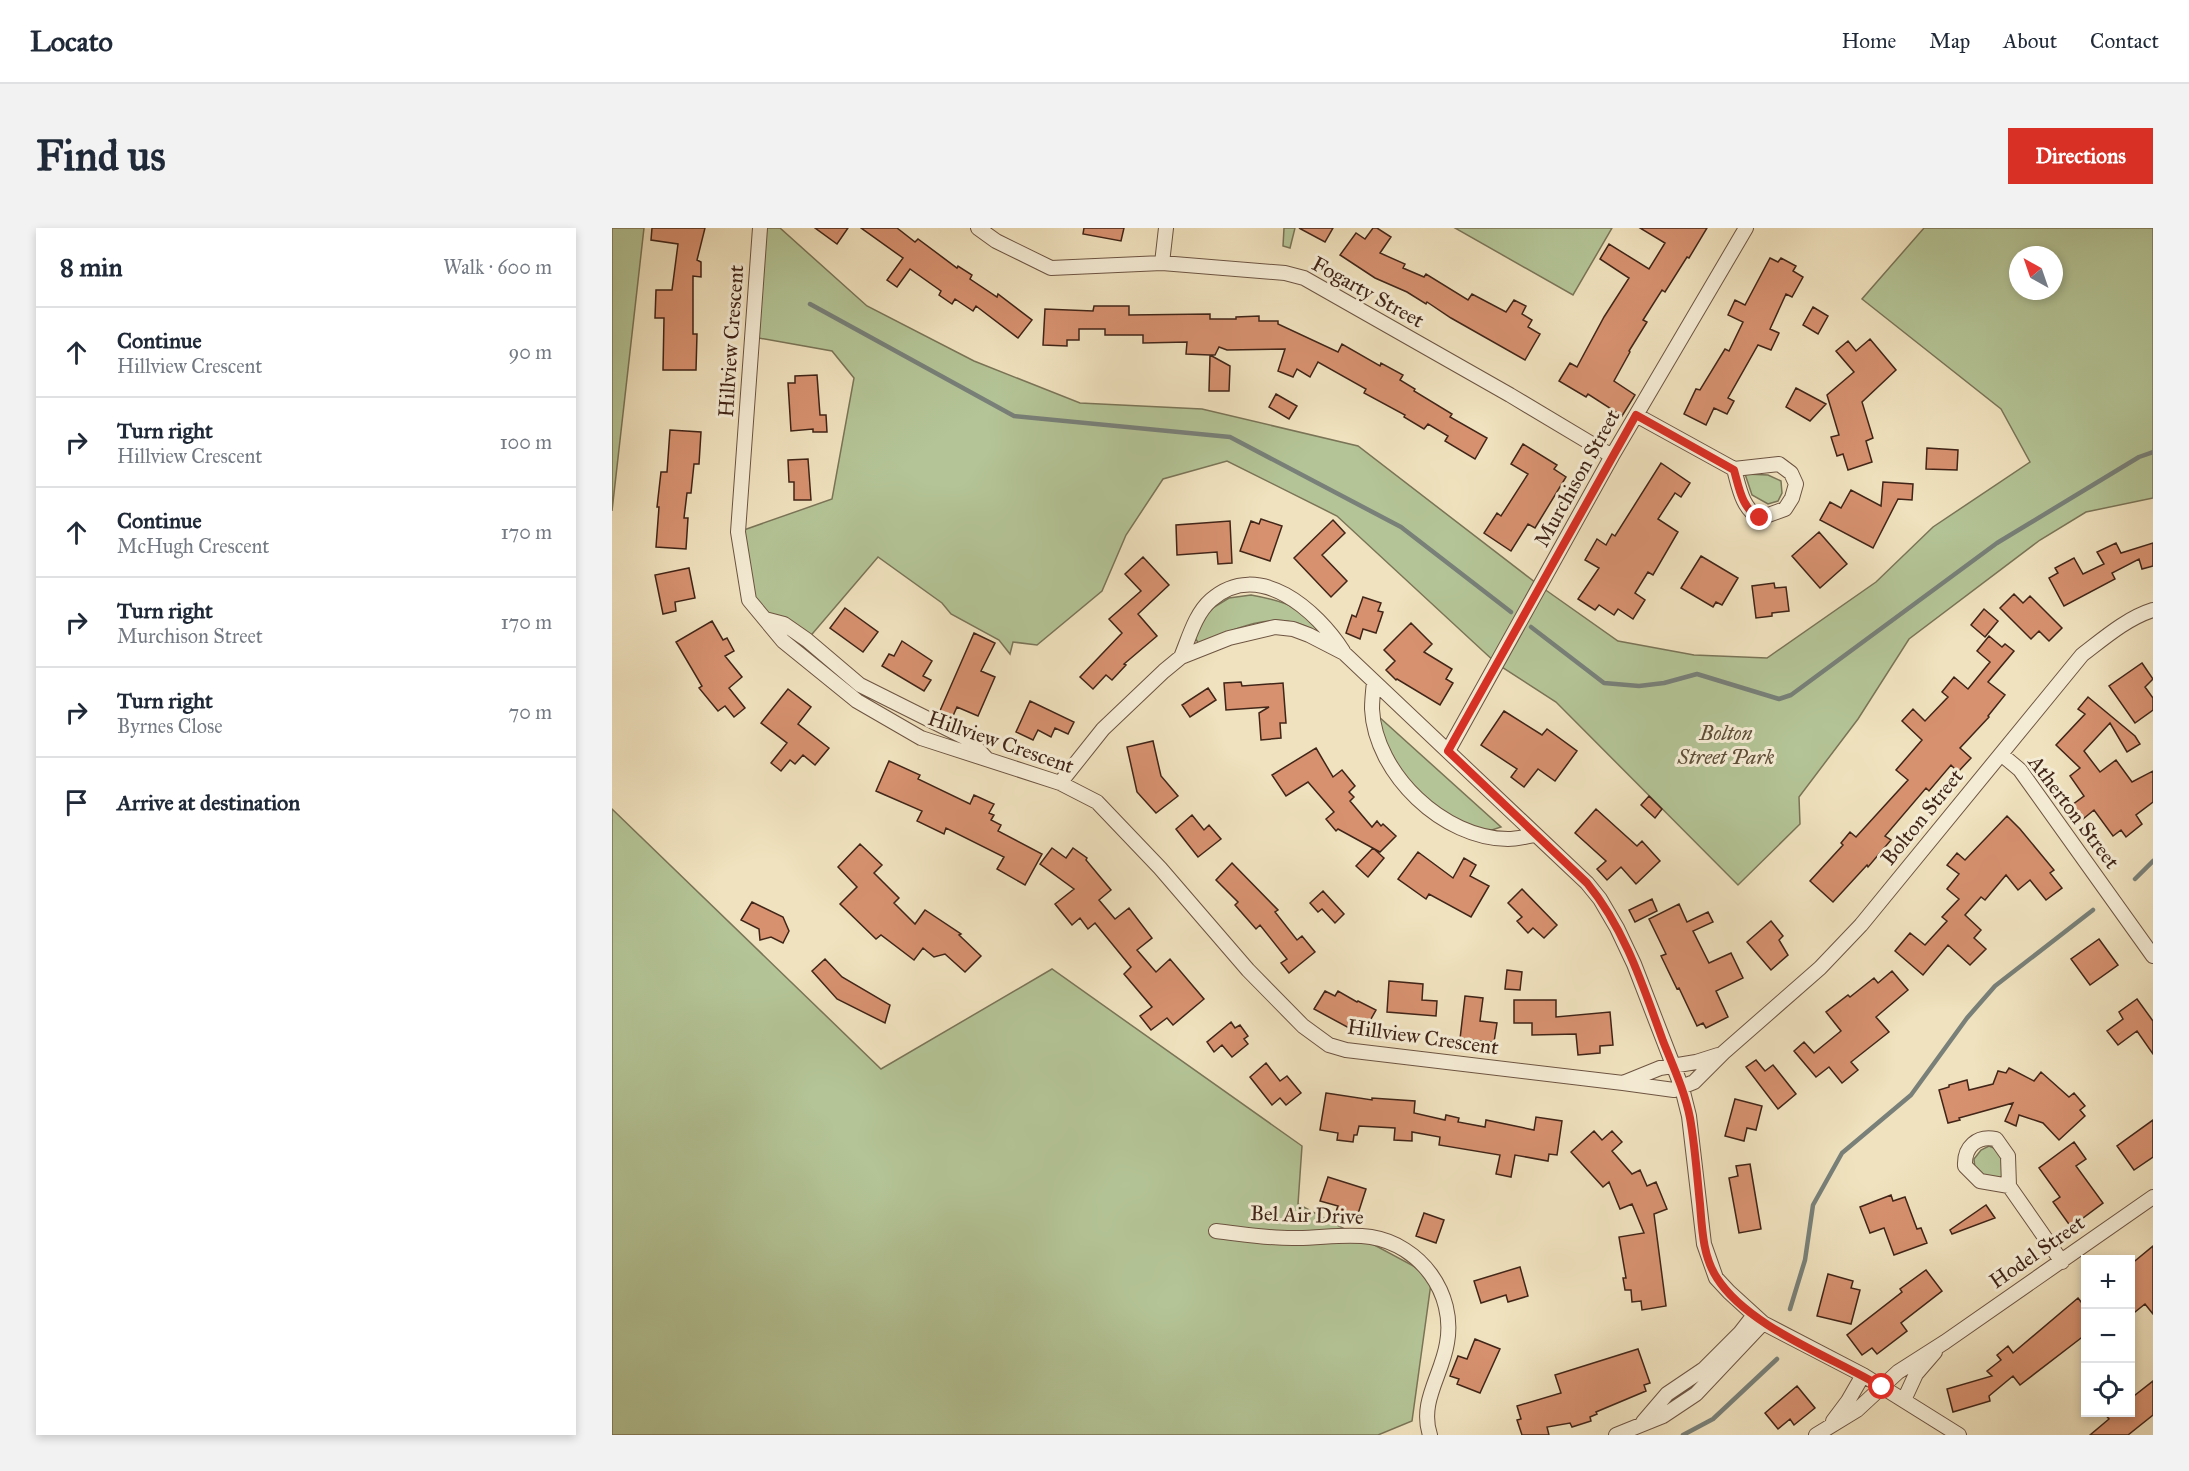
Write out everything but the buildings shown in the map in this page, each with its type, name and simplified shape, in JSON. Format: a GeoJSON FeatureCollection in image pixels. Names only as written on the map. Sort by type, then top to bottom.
{"type":"FeatureCollection","features":[{"type":"Feature","properties":{"kind":"street","name":"Hillview Crescent"},"geometry":{"type":"LineString","coordinates":[[760,228],[738,532],[749,600],[783,641],[857,701],[921,738],[1060,783],[1097,802],[1248,970],[1303,1026],[1329,1045],[1369,1054],[1623,1083],[1662,1090],[1682,1088]]}},
{"type":"Feature","properties":{"kind":"street","name":"Fogarty Street"},"geometry":{"type":"LineString","coordinates":[[978,228],[996,241],[1051,268],[1162,263],[1285,273],[1304,278],[1612,456]]}},
{"type":"Feature","properties":{"kind":"street"},"geometry":{"type":"LineString","coordinates":[[1162,263],[1166,228]]}},
{"type":"Feature","properties":{"kind":"street","name":"Murchison Street"},"geometry":{"type":"LineString","coordinates":[[1448,751],[1612,456],[1746,228]]}},
{"type":"Feature","properties":{"kind":"street"},"geometry":{"type":"LineString","coordinates":[[1636,415],[1734,470],[1779,464],[1791,473],[1796,484],[1792,498],[1785,509],[1760,518],[1754,514],[1742,497],[1734,470]]}},
{"type":"Feature","properties":{"kind":"street"},"geometry":{"type":"LineString","coordinates":[[1181,657],[1201,612],[1210,600],[1223,591],[1254,585],[1285,593],[1301,604],[1325,627],[1344,652],[1374,682],[1587,883],[1600,899],[1617,928],[1634,964],[1682,1088],[1689,1116],[1704,1244],[1716,1278],[1758,1319],[1863,1375],[1959,1435]]}},
{"type":"Feature","properties":{"kind":"street","name":"Bolton Street"},"geometry":{"type":"LineString","coordinates":[[1682,1088],[1694,1082],[1723,1053],[1842,947],[2082,655],[2113,632],[2153,610]]}},
{"type":"Feature","properties":{"kind":"street"},"geometry":{"type":"LineString","coordinates":[[765,619],[784,624],[807,640],[860,685],[968,739],[987,759]]}},
{"type":"Feature","properties":{"kind":"street"},"geometry":{"type":"LineString","coordinates":[[1060,783],[1103,729],[1164,670],[1181,657],[1229,638],[1275,627],[1293,629],[1344,652]]}},
{"type":"Feature","properties":{"kind":"street"},"geometry":{"type":"LineString","coordinates":[[1374,682],[1372,711],[1379,738],[1391,769],[1406,787],[1422,802],[1459,828],[1490,837],[1509,839],[1536,835]]}},
{"type":"Feature","properties":{"kind":"street","name":"Atherton Street"},"geometry":{"type":"LineString","coordinates":[[2001,754],[2020,770],[2153,956]]}},
{"type":"Feature","properties":{"kind":"street","name":"Bolton Street"},"geometry":{"type":"LineString","coordinates":[[1672,1065],[1696,1062],[1723,1053]]}},
{"type":"Feature","properties":{"kind":"street","name":"Hillview Crescent"},"geometry":{"type":"LineString","coordinates":[[1623,1083],[1672,1065]]}},
{"type":"Feature","properties":{"kind":"street"},"geometry":{"type":"LineString","coordinates":[[2008,1186],[2062,1262]]}},
{"type":"Feature","properties":{"kind":"street","name":"Hodel Street"},"geometry":{"type":"LineString","coordinates":[[1822,1431],[1857,1410],[1917,1358],[1945,1342],[2153,1197]]}},
{"type":"Feature","properties":{"kind":"street","name":"Bel Air Drive"},"geometry":{"type":"LineString","coordinates":[[1216,1231],[1263,1237],[1352,1235],[1370,1237],[1392,1242],[1410,1253],[1424,1266],[1437,1282],[1445,1299],[1449,1330],[1447,1345],[1426,1410],[1426,1425],[1430,1435]]}},
{"type":"Feature","properties":{"kind":"street"},"geometry":{"type":"LineString","coordinates":[[1616,1435],[1675,1410],[1696,1394],[1758,1319]]}},
{"type":"Feature","properties":{"kind":"street","name":"Hodel Street"},"geometry":{"type":"LineString","coordinates":[[1904,1400],[1917,1374],[1945,1342]]}},
{"type":"Feature","properties":{"kind":"street","name":"Hodel Street"},"geometry":{"type":"LineString","coordinates":[[1822,1431],[1848,1401],[1863,1375]]}},
{"type":"Feature","properties":{"kind":"green space"},"geometry":{"type":"Polygon","coordinates":[[[612,228],[644,228],[612,511],[612,228]]]}},
{"type":"Feature","properties":{"kind":"green space","name":"Bolton Street Park"},"geometry":{"type":"Polygon","coordinates":[[[760,228],[780,228],[867,306],[974,361],[1080,403],[1202,409],[1358,446],[1540,586],[1618,641],[1694,655],[1767,658],[1876,582],[1933,527],[2030,462],[2001,409],[1862,299],[1924,228],[2153,228],[2153,498],[2086,512],[2040,540],[1909,639],[1858,719],[1799,797],[1800,824],[1738,885],[1556,702],[1497,664],[1337,516],[1227,461],[1163,479],[1126,535],[1102,591],[1037,645],[1013,642],[1010,654],[999,640],[951,614],[942,603],[878,557],[807,640],[749,600],[738,532],[832,499],[854,378],[832,351],[753,337],[760,228]]]}},
{"type":"Feature","properties":{"kind":"green space"},"geometry":{"type":"Polygon","coordinates":[[[1284,228],[1295,228],[1290,248],[1283,246],[1284,228]]]}},
{"type":"Feature","properties":{"kind":"green space"},"geometry":{"type":"Polygon","coordinates":[[[1455,228],[1612,228],[1573,295],[1455,228]]]}},
{"type":"Feature","properties":{"kind":"green space"},"geometry":{"type":"Polygon","coordinates":[[[1745,474],[1768,475],[1781,481],[1782,493],[1778,501],[1768,504],[1752,495],[1745,474]]]}},
{"type":"Feature","properties":{"kind":"green space"},"geometry":{"type":"Polygon","coordinates":[[[1251,595],[1276,600],[1295,608],[1312,621],[1329,641],[1305,626],[1292,622],[1265,621],[1237,628],[1199,644],[1195,638],[1206,612],[1229,598],[1251,595]]]}},
{"type":"Feature","properties":{"kind":"green space"},"geometry":{"type":"Polygon","coordinates":[[[1378,716],[1501,827],[1486,832],[1452,820],[1408,784],[1381,739],[1378,716]]]}},
{"type":"Feature","properties":{"kind":"green space"},"geometry":{"type":"Polygon","coordinates":[[[612,809],[881,1069],[1052,969],[1302,1146],[1298,1204],[1432,1276],[1412,1421],[1378,1435],[612,1435],[612,809]]]}},
{"type":"Feature","properties":{"kind":"green space"},"geometry":{"type":"Polygon","coordinates":[[[1989,1146],[1999,1150],[2003,1159],[2002,1180],[1985,1177],[1975,1169],[1974,1159],[1981,1150],[1989,1146]]]}},
{"type":"Feature","properties":{"kind":"waterway"},"geometry":{"type":"LineString","coordinates":[[810,304],[1014,416],[1230,437],[1401,527],[1511,612]]}},
{"type":"Feature","properties":{"kind":"waterway"},"geometry":{"type":"LineString","coordinates":[[1531,627],[1604,683],[1639,686],[1664,683],[1697,674],[1779,699],[1791,695],[1997,543],[2139,457],[2153,452]]}},
{"type":"Feature","properties":{"kind":"waterway"},"geometry":{"type":"LineString","coordinates":[[2135,879],[2153,861]]}},
{"type":"Feature","properties":{"kind":"waterway"},"geometry":{"type":"LineString","coordinates":[[1790,1309],[1805,1260],[1813,1205],[1842,1153],[1911,1095],[1967,1018],[1995,986],[2093,910]]}},
{"type":"Feature","properties":{"kind":"waterway"},"geometry":{"type":"LineString","coordinates":[[1683,1435],[1713,1419],[1777,1359]]}},
{"type":"Feature","properties":{"kind":"route"},"geometry":{"type":"LineString","coordinates":[[1760,518],[1749,509],[1742,497],[1734,470],[1636,415],[1448,751],[1587,883],[1600,899],[1617,928],[1634,964],[1682,1088],[1694,1147],[1704,1244],[1716,1278],[1763,1323],[1882,1387]]}}]}
